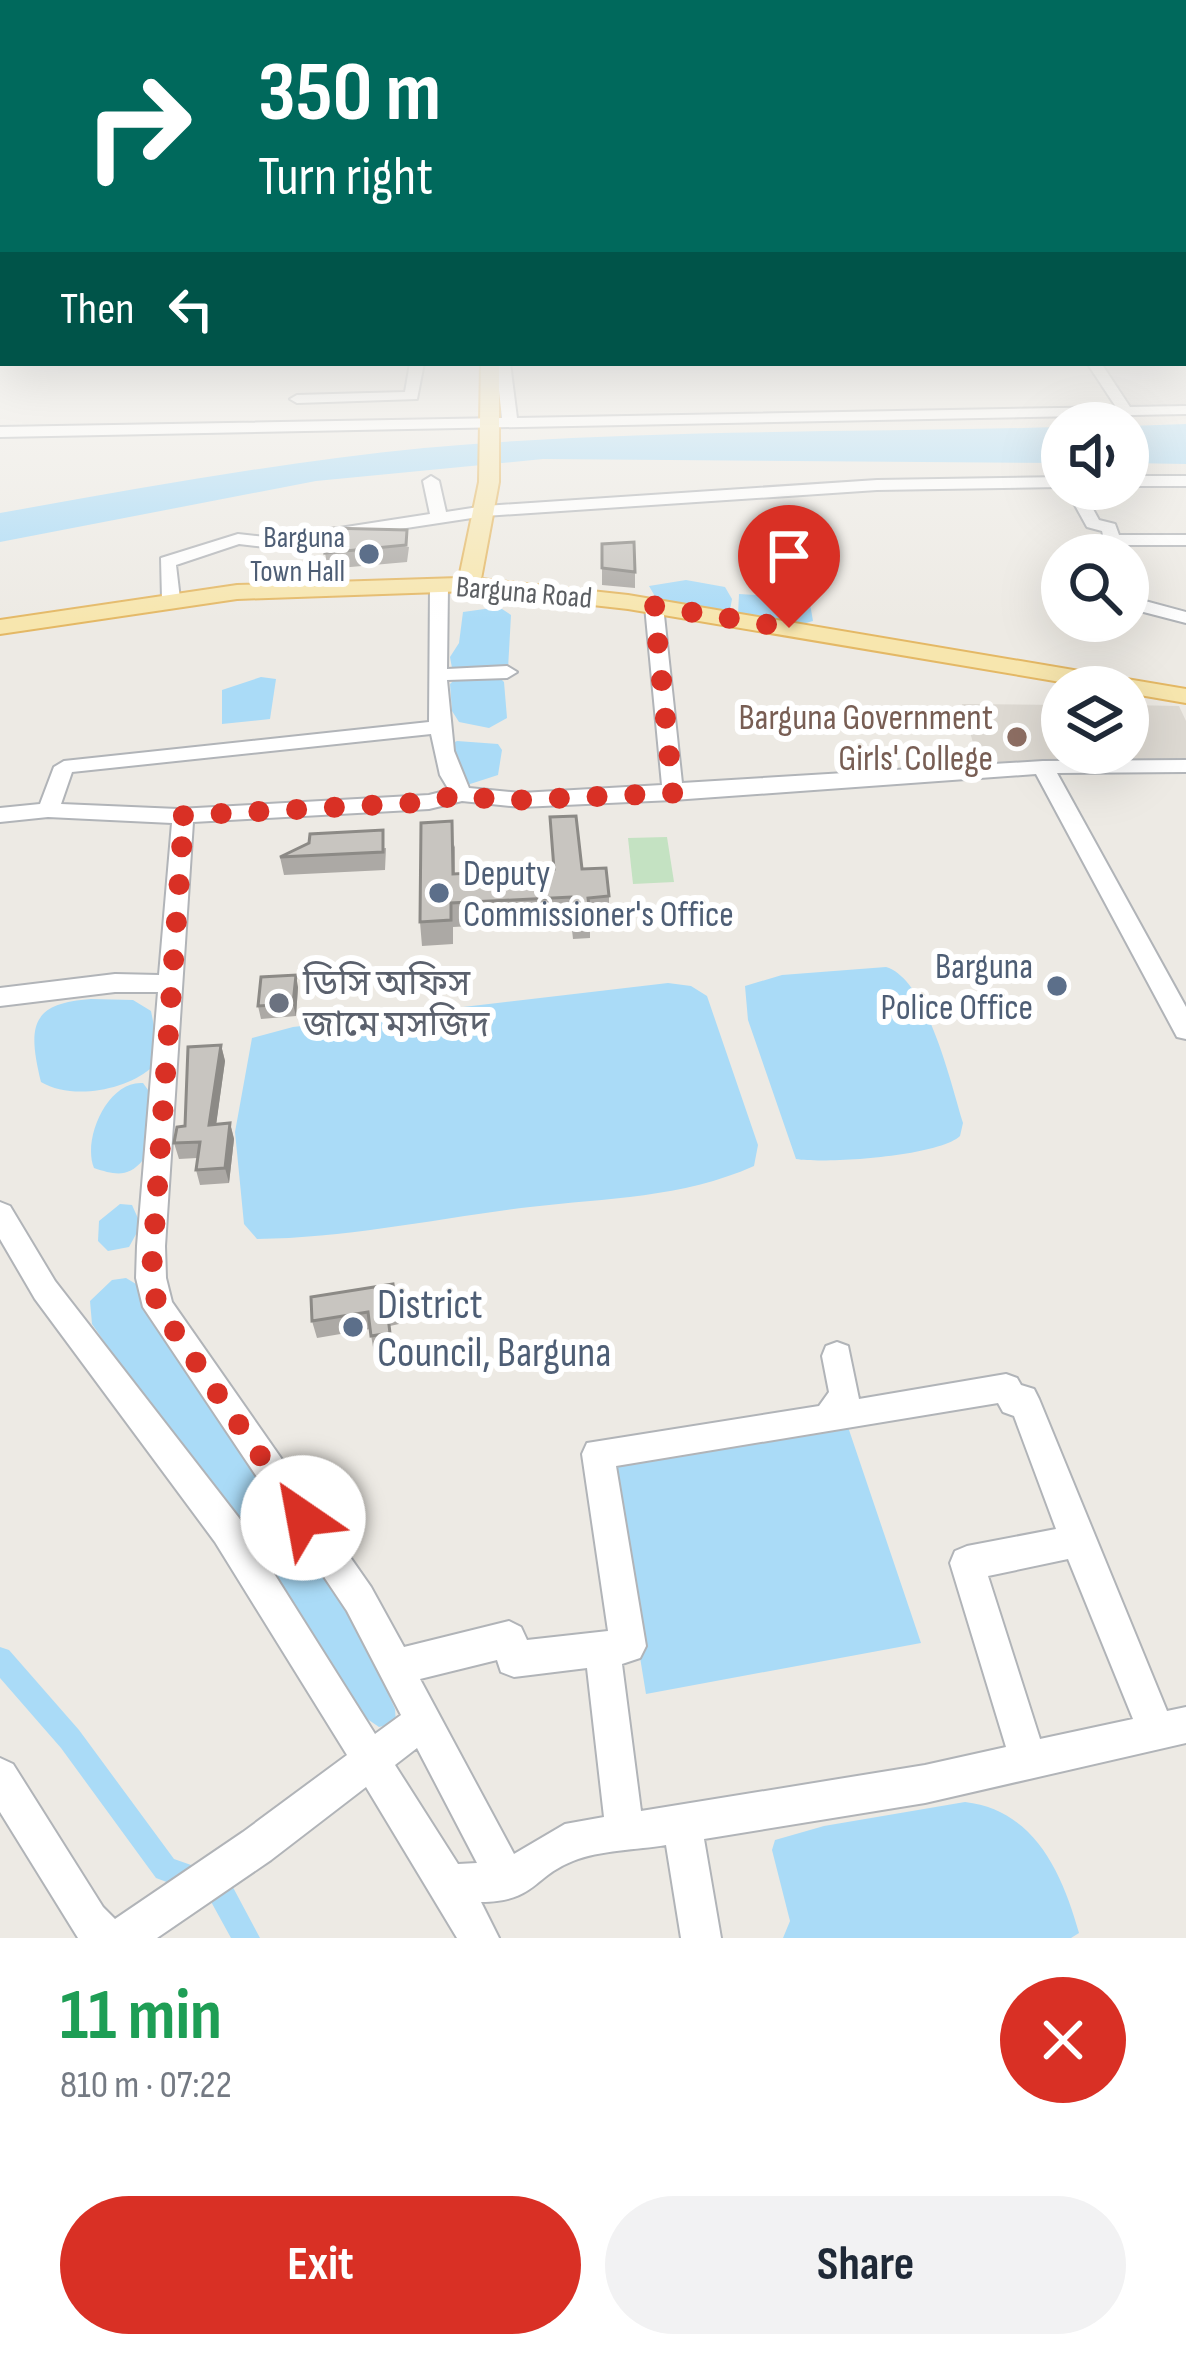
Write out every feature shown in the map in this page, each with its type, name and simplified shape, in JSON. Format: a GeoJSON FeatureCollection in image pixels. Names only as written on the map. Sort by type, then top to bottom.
{"type":"FeatureCollection","features":[{"type":"Feature","properties":{"kind":"main road"},"geometry":{"type":"LineString","coordinates":[[469,584],[494,441]]}},
{"type":"Feature","properties":{"kind":"main road","name":"Barguna Road"},"geometry":{"type":"LineString","coordinates":[[0,627],[171,599],[278,589],[469,584],[654,606],[1186,696]]}},
{"type":"Feature","properties":{"kind":"street"},"geometry":{"type":"LineString","coordinates":[[1149,482],[1186,481]]}},
{"type":"Feature","properties":{"kind":"street"},"geometry":{"type":"LineString","coordinates":[[431,482],[440,517]]}},
{"type":"Feature","properties":{"kind":"street"},"geometry":{"type":"LineString","coordinates":[[171,599],[167,562],[238,539],[275,543],[485,511],[877,485],[1041,482]]}},
{"type":"Feature","properties":{"kind":"street"},"geometry":{"type":"LineString","coordinates":[[1085,510],[1093,523],[1109,528],[1110,534]]}},
{"type":"Feature","properties":{"kind":"street"},"geometry":{"type":"LineString","coordinates":[[1149,544],[1186,540]]}},
{"type":"Feature","properties":{"kind":"street"},"geometry":{"type":"LineString","coordinates":[[439,586],[440,727],[449,778],[462,794]]}},
{"type":"Feature","properties":{"kind":"street"},"geometry":{"type":"LineString","coordinates":[[654,606],[673,793]]}},
{"type":"Feature","properties":{"kind":"street"},"geometry":{"type":"LineString","coordinates":[[1149,607],[1186,618]]}},
{"type":"Feature","properties":{"kind":"street"},"geometry":{"type":"LineString","coordinates":[[440,675],[507,672]]}},
{"type":"Feature","properties":{"kind":"street"},"geometry":{"type":"LineString","coordinates":[[47,810],[64,767],[440,727]]}},
{"type":"Feature","properties":{"kind":"street"},"geometry":{"type":"LineString","coordinates":[[1149,766],[1186,766]]}},
{"type":"Feature","properties":{"kind":"street"},"geometry":{"type":"LineString","coordinates":[[0,815],[47,810],[178,816],[429,802],[462,794],[498,801],[673,793],[1041,767]]}},
{"type":"Feature","properties":{"kind":"street"},"geometry":{"type":"LineString","coordinates":[[1047,774],[1186,1030]]}},
{"type":"Feature","properties":{"kind":"street"},"geometry":{"type":"LineString","coordinates":[[178,816],[183,823],[151,1246],[151,1278],[158,1307],[359,1599],[508,1882]]}},
{"type":"Feature","properties":{"kind":"street"},"geometry":{"type":"LineString","coordinates":[[0,997],[115,982],[170,984]]}},
{"type":"Feature","properties":{"kind":"street"},"geometry":{"type":"LineString","coordinates":[[0,1214],[45,1290],[227,1530],[438,1869],[466,1933]]}},
{"type":"Feature","properties":{"kind":"street"},"geometry":{"type":"LineString","coordinates":[[828,1419],[845,1395],[836,1356]]}},
{"type":"Feature","properties":{"kind":"street"},"geometry":{"type":"LineString","coordinates":[[396,1667],[509,1639],[514,1659],[628,1646],[598,1454],[1006,1388],[1014,1402],[1023,1399],[1077,1541],[1171,1728],[925,1784],[565,1843],[508,1882],[438,1869]]}},
{"type":"Feature","properties":{"kind":"street"},"geometry":{"type":"LineString","coordinates":[[1029,1762],[967,1563],[1077,1541]]}},
{"type":"Feature","properties":{"kind":"street"},"geometry":{"type":"LineString","coordinates":[[602,1649],[626,1833]]}},
{"type":"Feature","properties":{"kind":"street"},"geometry":{"type":"LineString","coordinates":[[122,1938],[424,1720]]}},
{"type":"Feature","properties":{"kind":"street"},"geometry":{"type":"LineString","coordinates":[[0,1777],[88,1921],[105,1938]]}},
{"type":"Feature","properties":{"kind":"street"},"geometry":{"type":"LineString","coordinates":[[682,1824],[701,1938]]}},
{"type":"Feature","properties":{"kind":"shaded area","name":"Barguna Government Girls' College"},"geometry":{"type":"Polygon","coordinates":[[[962,704],[1041,705],[1041,765],[979,764],[962,704]]]}},
{"type":"Feature","properties":{"kind":"shaded area","name":"Barguna Government Girls' College"},"geometry":{"type":"Polygon","coordinates":[[[1149,705],[1179,706],[1186,721],[1186,766],[1149,766],[1149,705]]]}},
{"type":"Feature","properties":{"kind":"green space"},"geometry":{"type":"Polygon","coordinates":[[[667,837],[674,882],[633,884],[628,838],[667,837]]]}},
{"type":"Feature","properties":{"kind":"water"},"geometry":{"type":"Polygon","coordinates":[[[514,441],[1041,441],[1041,463],[543,459],[316,481],[0,542],[0,513],[211,476],[424,448],[514,441]]]}},
{"type":"Feature","properties":{"kind":"water"},"geometry":{"type":"Polygon","coordinates":[[[1149,441],[1186,441],[1186,464],[1149,463],[1149,441]]]}},
{"type":"Feature","properties":{"kind":"water"},"geometry":{"type":"Polygon","coordinates":[[[686,580],[725,587],[732,599],[730,610],[718,612],[656,598],[649,586],[686,580]]]}},
{"type":"Feature","properties":{"kind":"water"},"geometry":{"type":"Polygon","coordinates":[[[739,594],[809,598],[813,621],[799,625],[738,615],[739,594]]]}},
{"type":"Feature","properties":{"kind":"water"},"geometry":{"type":"Polygon","coordinates":[[[499,607],[511,615],[508,669],[452,668],[450,657],[459,643],[463,612],[499,607]]]}},
{"type":"Feature","properties":{"kind":"water"},"geometry":{"type":"Polygon","coordinates":[[[261,677],[276,679],[270,719],[222,724],[222,690],[261,677]]]}},
{"type":"Feature","properties":{"kind":"water"},"geometry":{"type":"Polygon","coordinates":[[[499,677],[504,682],[507,718],[489,728],[459,722],[452,711],[450,684],[455,679],[499,677]]]}},
{"type":"Feature","properties":{"kind":"water"},"geometry":{"type":"Polygon","coordinates":[[[453,743],[498,744],[502,750],[498,775],[467,785],[453,775],[453,743]]]}},
{"type":"Feature","properties":{"kind":"water"},"geometry":{"type":"Polygon","coordinates":[[[886,967],[901,976],[925,1011],[963,1123],[960,1136],[907,1153],[796,1159],[748,1020],[745,986],[782,975],[886,967]]]}},
{"type":"Feature","properties":{"kind":"water"},"geometry":{"type":"Polygon","coordinates":[[[668,983],[691,986],[707,996],[758,1145],[754,1166],[672,1191],[360,1231],[257,1239],[244,1224],[235,1132],[252,1038],[293,1027],[668,983]]]}},
{"type":"Feature","properties":{"kind":"water"},"geometry":{"type":"Polygon","coordinates":[[[91,999],[133,1000],[151,1011],[158,1046],[150,1069],[112,1088],[82,1092],[41,1082],[35,1047],[38,1022],[55,1006],[91,999]]]}},
{"type":"Feature","properties":{"kind":"water"},"geometry":{"type":"Polygon","coordinates":[[[143,1083],[151,1094],[143,1160],[121,1173],[94,1168],[92,1142],[101,1114],[119,1091],[143,1083]]]}},
{"type":"Feature","properties":{"kind":"water"},"geometry":{"type":"Polygon","coordinates":[[[120,1204],[132,1205],[141,1225],[129,1247],[108,1251],[98,1241],[99,1221],[120,1204]]]}},
{"type":"Feature","properties":{"kind":"water"},"geometry":{"type":"Polygon","coordinates":[[[126,1278],[136,1284],[256,1457],[370,1653],[395,1709],[396,1723],[379,1727],[363,1716],[92,1324],[90,1301],[112,1280],[126,1278]]]}},
{"type":"Feature","properties":{"kind":"water"},"geometry":{"type":"Polygon","coordinates":[[[847,1424],[921,1643],[646,1694],[608,1461],[847,1424]]]}},
{"type":"Feature","properties":{"kind":"water"},"geometry":{"type":"Polygon","coordinates":[[[965,1802],[1010,1817],[1042,1848],[1064,1888],[1079,1933],[1071,1938],[783,1938],[790,1921],[772,1850],[775,1840],[824,1826],[965,1802]]]}},
{"type":"Feature","properties":{"kind":"building"},"geometry":{"type":"Polygon","coordinates":[[[328,528],[407,530],[406,545],[325,553],[328,528]]]}},
{"type":"Feature","properties":{"kind":"building"},"geometry":{"type":"Polygon","coordinates":[[[634,542],[635,572],[602,568],[602,544],[634,542]]]}},
{"type":"Feature","properties":{"kind":"building"},"geometry":{"type":"Polygon","coordinates":[[[576,816],[582,869],[606,868],[609,896],[588,898],[590,913],[572,914],[571,897],[451,903],[451,920],[420,922],[421,823],[452,821],[453,874],[554,869],[550,817],[576,816]]]}},
{"type":"Feature","properties":{"kind":"building"},"geometry":{"type":"Polygon","coordinates":[[[383,830],[383,852],[280,857],[309,843],[310,834],[383,830]]]}},
{"type":"Feature","properties":{"kind":"building"},"geometry":{"type":"Polygon","coordinates":[[[296,975],[293,1004],[258,1006],[261,977],[296,975]]]}},
{"type":"Feature","properties":{"kind":"building"},"geometry":{"type":"Polygon","coordinates":[[[221,1045],[209,1125],[230,1123],[225,1168],[196,1170],[200,1142],[174,1143],[177,1127],[185,1126],[188,1047],[221,1045]]]}},
{"type":"Feature","properties":{"kind":"building"},"geometry":{"type":"Polygon","coordinates":[[[393,1284],[396,1307],[387,1309],[390,1333],[371,1336],[368,1312],[312,1321],[311,1297],[393,1284]]]}},
{"type":"Feature","properties":{"kind":"waterway"},"geometry":{"type":"LineString","coordinates":[[0,1659],[70,1739],[165,1869],[218,1888],[246,1938]]}},
{"type":"Feature","properties":{"kind":"place","name":"Barguna Town Hall"},"geometry":{"type":"Point","coordinates":[369,554]}},
{"type":"Feature","properties":{"kind":"place","name":"Barguna Government Girls' College"},"geometry":{"type":"Point","coordinates":[1017,737]}},
{"type":"Feature","properties":{"kind":"place","name":"Deputy Commissioner's Office"},"geometry":{"type":"Point","coordinates":[439,893]}},
{"type":"Feature","properties":{"kind":"place","name":"Barguna Police Office"},"geometry":{"type":"Point","coordinates":[1057,986]}},
{"type":"Feature","properties":{"kind":"place","name":"ডিসি অফিস জামে মসজিদ"},"geometry":{"type":"Point","coordinates":[279,1003]}},
{"type":"Feature","properties":{"kind":"place","name":"District Council, Barguna"},"geometry":{"type":"Point","coordinates":[353,1327]}},
{"type":"Feature","properties":{"kind":"route"},"geometry":{"type":"LineString","coordinates":[[303,1518],[158,1307],[151,1278],[182,843],[183,823],[178,816],[202,811],[429,802],[462,794],[498,801],[673,793],[654,606],[789,628]]}}]}
